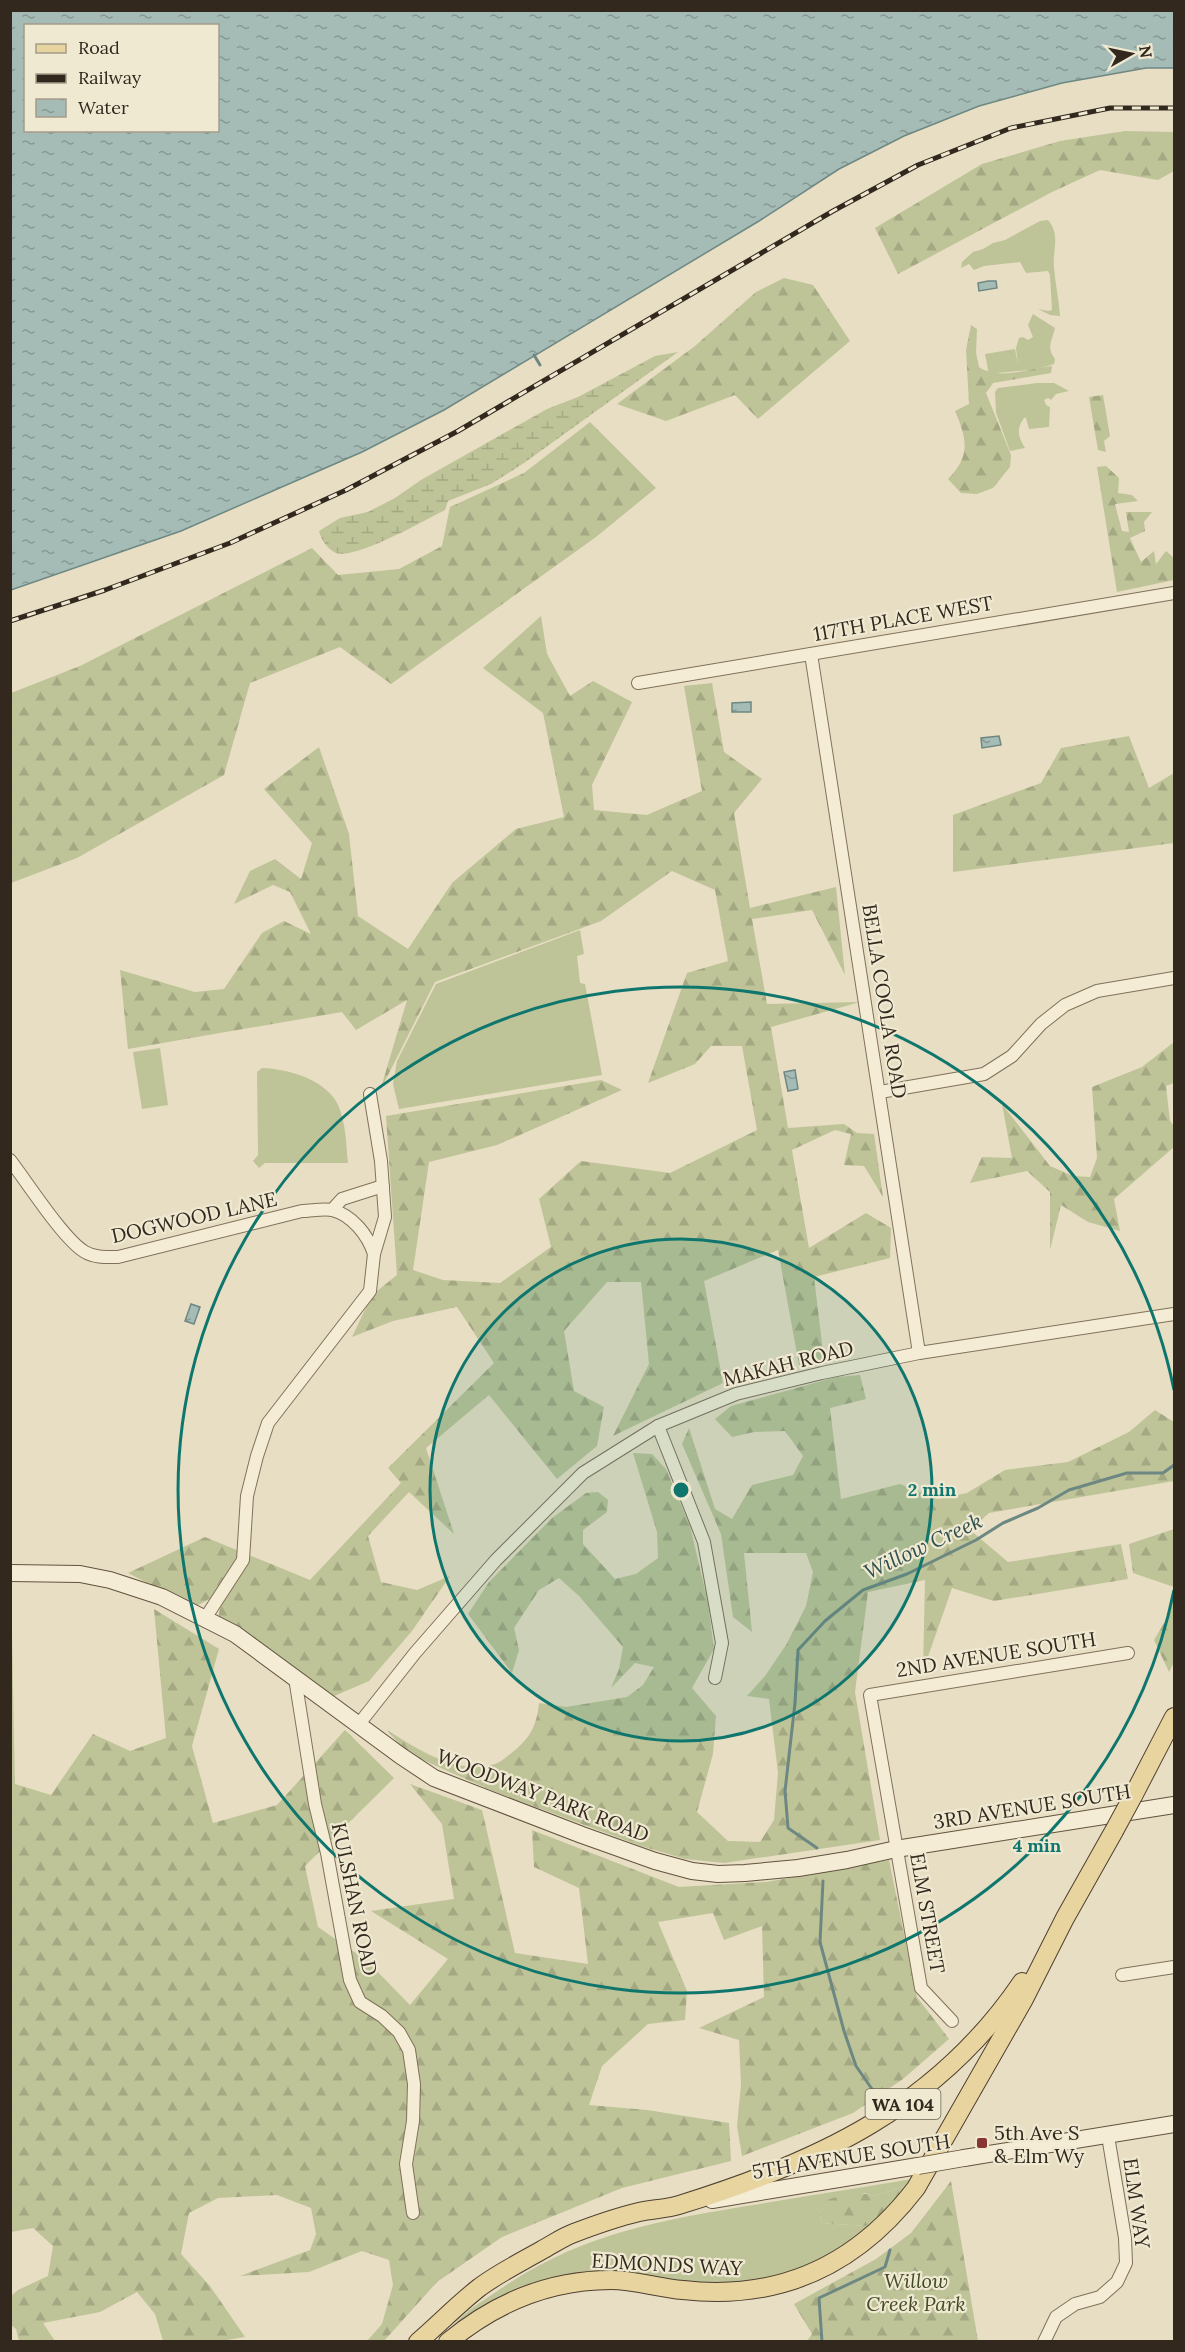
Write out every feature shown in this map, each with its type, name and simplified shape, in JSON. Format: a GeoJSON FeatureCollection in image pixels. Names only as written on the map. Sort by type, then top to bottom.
{"type":"FeatureCollection","features":[{"type":"Feature","properties":{"kind":"main road","name":"EDMONDS WAY"},"geometry":{"type":"LineString","coordinates":[[448,2342],[496,2308],[551,2287],[611,2280],[683,2290],[726,2293],[748,2291],[812,2273],[858,2247],[897,2212],[916,2188],[1024,1999],[1065,1918],[1174,1717]]}},
{"type":"Feature","properties":{"kind":"main road","name":"EDMONDS WAY"},"geometry":{"type":"LineString","coordinates":[[418,2342],[480,2288],[513,2266],[573,2234],[637,2213],[677,2206],[823,2152],[890,2114],[936,2079],[977,2040],[1009,2002],[1065,1918]]}},
{"type":"Feature","properties":{"kind":"street","name":"117TH PLACE WEST"},"geometry":{"type":"LineString","coordinates":[[638,683],[1174,593]]}},
{"type":"Feature","properties":{"kind":"street","name":"BELLA COOLA ROAD"},"geometry":{"type":"LineString","coordinates":[[811,654],[919,1353]]}},
{"type":"Feature","properties":{"kind":"street"},"geometry":{"type":"LineString","coordinates":[[880,1092],[984,1074],[1012,1056],[1041,1024],[1065,1005],[1097,991],[1174,978]]}},
{"type":"Feature","properties":{"kind":"street"},"geometry":{"type":"LineString","coordinates":[[206,1617],[243,1560],[247,1496],[268,1423],[370,1291],[374,1254],[385,1217],[381,1161],[370,1094]]}},
{"type":"Feature","properties":{"kind":"street","name":"DOGWOOD LANE"},"geometry":{"type":"LineString","coordinates":[[10,1160],[66,1235],[85,1252],[103,1257],[118,1257],[302,1211],[332,1210]]}},
{"type":"Feature","properties":{"kind":"street"},"geometry":{"type":"LineString","coordinates":[[374,1254],[368,1237],[353,1222],[332,1210],[342,1199],[383,1186]]}},
{"type":"Feature","properties":{"kind":"street","name":"MAKAH ROAD"},"geometry":{"type":"LineString","coordinates":[[359,1724],[496,1560],[583,1473],[658,1426],[736,1394],[822,1373],[919,1353],[1174,1314]]}},
{"type":"Feature","properties":{"kind":"street"},"geometry":{"type":"LineString","coordinates":[[658,1426],[704,1542],[722,1643],[715,1678]]}},
{"type":"Feature","properties":{"kind":"street","name":"WOODWAY PARK ROAD"},"geometry":{"type":"LineString","coordinates":[[10,1573],[80,1575],[110,1580],[162,1597],[206,1617],[235,1634],[400,1756],[434,1778],[655,1861],[692,1871],[718,1874],[786,1869],[847,1860],[897,1849]]}},
{"type":"Feature","properties":{"kind":"street","name":"2ND AVENUE SOUTH"},"geometry":{"type":"LineString","coordinates":[[870,1695],[1128,1653]]}},
{"type":"Feature","properties":{"kind":"street","name":"KULSHAN ROAD"},"geometry":{"type":"LineString","coordinates":[[295,1678],[315,1804],[327,1853],[350,1980],[360,2002],[382,2016],[399,2032],[410,2050],[414,2093],[413,2121],[406,2164],[413,2213]]}},
{"type":"Feature","properties":{"kind":"street","name":"ELM STREET"},"geometry":{"type":"LineString","coordinates":[[870,1695],[921,1988],[952,2020]]}},
{"type":"Feature","properties":{"kind":"street","name":"3RD AVENUE SOUTH"},"geometry":{"type":"LineString","coordinates":[[897,1849],[1174,1805]]}},
{"type":"Feature","properties":{"kind":"street"},"geometry":{"type":"LineString","coordinates":[[1122,1976],[1174,1967]]}},
{"type":"Feature","properties":{"kind":"street","name":"5TH AVENUE SOUTH"},"geometry":{"type":"LineString","coordinates":[[677,2206],[1174,2124]]}},
{"type":"Feature","properties":{"kind":"street","name":"ELM WAY"},"geometry":{"type":"LineString","coordinates":[[1044,2342],[1056,2317],[1075,2304],[1100,2296],[1117,2282],[1126,2263],[1125,2238],[1108,2136]]}},
{"type":"Feature","properties":{"kind":"green space"},"geometry":{"type":"Polygon","coordinates":[[[1125,131],[1174,132],[1174,171],[1158,180],[1100,170],[1052,192],[898,274],[875,228],[982,164],[1060,141],[1125,131]]]}},
{"type":"Feature","properties":{"kind":"green space"},"geometry":{"type":"Polygon","coordinates":[[[1048,220],[1055,237],[1054,267],[1060,316],[1050,315],[1038,309],[1052,310],[1048,271],[1026,273],[1020,262],[984,266],[974,270],[969,264],[961,268],[962,262],[973,252],[1005,240],[1040,221],[1048,220]]]}},
{"type":"Feature","properties":{"kind":"green space"},"geometry":{"type":"Polygon","coordinates":[[[784,278],[813,285],[850,341],[758,419],[735,395],[666,421],[617,404],[695,346],[756,292],[784,278]]]}},
{"type":"Feature","properties":{"kind":"green space"},"geometry":{"type":"Polygon","coordinates":[[[1033,314],[1055,328],[1050,348],[1055,359],[1054,364],[1038,369],[987,374],[985,354],[1015,349],[1018,365],[1016,348],[1019,338],[1023,337],[1028,340],[1033,337],[1028,325],[1033,314]]]}},
{"type":"Feature","properties":{"kind":"green space"},"geometry":{"type":"Polygon","coordinates":[[[971,325],[977,329],[976,353],[979,367],[995,373],[1005,373],[1052,366],[1051,373],[993,383],[986,393],[1011,455],[1010,467],[993,488],[977,494],[961,493],[948,479],[960,463],[965,447],[955,411],[969,404],[966,350],[971,325]]]}},
{"type":"Feature","properties":{"kind":"green space"},"geometry":{"type":"Polygon","coordinates":[[[678,352],[524,463],[491,484],[448,501],[445,510],[390,538],[358,551],[345,554],[336,553],[323,540],[319,531],[340,518],[368,512],[547,409],[578,397],[655,356],[678,352]]]}},
{"type":"Feature","properties":{"kind":"green space"},"geometry":{"type":"Polygon","coordinates":[[[1054,383],[1069,391],[1056,394],[1051,400],[1048,398],[1044,400],[1050,407],[1049,427],[1029,429],[1026,418],[1024,418],[1019,433],[1025,448],[1010,451],[996,413],[995,392],[998,388],[1054,383]]]}},
{"type":"Feature","properties":{"kind":"green space"},"geometry":{"type":"Polygon","coordinates":[[[1103,395],[1110,436],[1104,441],[1106,452],[1098,450],[1089,397],[1103,395]]]}},
{"type":"Feature","properties":{"kind":"green space"},"geometry":{"type":"Polygon","coordinates":[[[590,422],[656,488],[596,537],[391,684],[340,647],[250,683],[224,775],[77,858],[11,883],[11,693],[80,666],[312,548],[338,575],[399,569],[442,546],[450,507],[524,473],[590,422]]]}},
{"type":"Feature","properties":{"kind":"green space"},"geometry":{"type":"Polygon","coordinates":[[[1106,466],[1119,478],[1118,493],[1132,495],[1138,501],[1115,504],[1122,531],[1129,532],[1126,512],[1152,512],[1144,522],[1145,531],[1130,538],[1141,562],[1154,551],[1156,564],[1166,551],[1174,558],[1174,580],[1117,592],[1097,467],[1106,466]]]}},
{"type":"Feature","properties":{"kind":"green space"},"geometry":{"type":"Polygon","coordinates":[[[541,616],[547,654],[570,696],[593,681],[632,702],[592,785],[594,810],[647,815],[702,791],[684,686],[712,683],[724,752],[762,779],[734,813],[750,908],[836,887],[845,975],[812,910],[752,919],[767,1004],[860,1002],[771,1027],[788,1128],[844,1124],[857,1133],[874,1134],[883,1197],[864,1166],[844,1165],[851,1134],[835,1130],[792,1150],[809,1248],[866,1213],[891,1228],[890,1258],[814,1277],[824,1360],[799,1365],[778,1250],[704,1281],[723,1383],[613,1436],[649,1364],[641,1282],[607,1282],[564,1331],[574,1391],[604,1407],[597,1446],[557,1479],[489,1395],[426,1448],[454,1534],[409,1492],[368,1536],[381,1582],[417,1590],[450,1576],[412,1631],[369,1681],[332,1697],[218,1620],[220,1606],[211,1598],[195,1607],[128,1573],[205,1537],[310,1580],[401,1483],[388,1468],[494,1363],[457,1307],[393,1321],[352,1337],[372,1295],[397,1275],[386,1116],[601,1080],[622,1090],[497,1145],[429,1162],[413,1270],[443,1280],[500,1283],[551,1247],[539,1199],[581,1161],[670,1173],[757,1130],[742,1046],[711,1046],[695,1064],[648,1083],[687,973],[728,961],[715,890],[672,871],[601,921],[435,982],[380,1091],[407,1000],[356,1030],[342,1012],[128,1049],[120,970],[195,992],[224,989],[262,933],[284,921],[311,934],[290,892],[273,885],[234,904],[250,871],[275,859],[301,879],[312,843],[264,789],[319,747],[349,834],[358,916],[408,949],[452,883],[516,829],[564,817],[543,713],[483,668],[541,616]]]}},
{"type":"Feature","properties":{"kind":"green space"},"geometry":{"type":"Polygon","coordinates":[[[1129,736],[1149,788],[1174,773],[1174,843],[953,872],[953,815],[1041,783],[1061,748],[1129,736]]]}},
{"type":"Feature","properties":{"kind":"green space"},"geometry":{"type":"Polygon","coordinates":[[[580,930],[584,954],[577,956],[580,983],[585,984],[602,1075],[399,1109],[393,1084],[397,1061],[436,984],[580,930]]]}},
{"type":"Feature","properties":{"kind":"green space"},"geometry":{"type":"Polygon","coordinates":[[[1174,1042],[1174,1083],[1166,1086],[1170,1121],[1174,1126],[1174,1147],[1114,1199],[1120,1231],[1088,1222],[1061,1205],[1050,1250],[1050,1192],[1027,1171],[970,1183],[982,1157],[1012,1158],[1002,1104],[1050,1166],[1073,1176],[1090,1177],[1097,1158],[1092,1087],[1142,1067],[1174,1042]]]}},
{"type":"Feature","properties":{"kind":"green space"},"geometry":{"type":"Polygon","coordinates":[[[160,1048],[168,1105],[142,1109],[133,1052],[160,1048]]]}},
{"type":"Feature","properties":{"kind":"green space"},"geometry":{"type":"Polygon","coordinates":[[[262,1068],[284,1071],[306,1078],[317,1083],[334,1098],[343,1121],[348,1163],[265,1163],[259,1168],[253,1161],[258,1155],[257,1072],[262,1068]]]}},
{"type":"Feature","properties":{"kind":"green space"},"geometry":{"type":"Polygon","coordinates":[[[860,1375],[866,1399],[830,1408],[841,1499],[900,1484],[938,1499],[967,1493],[1005,1470],[1068,1462],[1129,1432],[1155,1410],[1174,1422],[1174,1481],[989,1513],[970,1530],[1008,1562],[1121,1544],[1128,1579],[994,1601],[952,1588],[923,1671],[925,1580],[868,1592],[855,1692],[880,1840],[724,1863],[685,1859],[641,1846],[495,1792],[407,1753],[387,1730],[438,1759],[452,1764],[481,1767],[500,1762],[525,1741],[535,1724],[539,1703],[566,1707],[627,1697],[643,1685],[654,1667],[635,1663],[611,1688],[619,1669],[623,1647],[579,1596],[559,1578],[539,1590],[514,1628],[519,1650],[512,1673],[468,1614],[489,1582],[552,1518],[586,1493],[598,1492],[608,1500],[607,1512],[583,1530],[583,1544],[615,1579],[636,1574],[658,1558],[657,1532],[633,1453],[652,1454],[666,1469],[690,1526],[708,1603],[714,1649],[692,1688],[716,1716],[713,1754],[697,1812],[728,1841],[760,1842],[774,1820],[778,1773],[769,1699],[747,1696],[765,1676],[786,1645],[806,1606],[813,1572],[806,1553],[744,1553],[752,1632],[733,1617],[721,1534],[682,1444],[689,1428],[715,1509],[732,1519],[752,1485],[793,1475],[803,1456],[785,1431],[754,1432],[732,1437],[715,1419],[731,1406],[836,1377],[860,1375]]]}},
{"type":"Feature","properties":{"kind":"green space"},"geometry":{"type":"Polygon","coordinates":[[[1174,1529],[1174,1587],[1133,1573],[1129,1544],[1174,1529]]]}},
{"type":"Feature","properties":{"kind":"green space"},"geometry":{"type":"Polygon","coordinates":[[[11,1584],[15,1784],[51,1795],[93,1734],[130,1751],[166,1738],[154,1609],[219,1649],[192,1746],[213,1823],[277,1805],[345,1730],[394,1778],[305,1866],[318,1927],[366,1960],[410,2005],[448,1959],[371,1911],[454,1899],[442,1824],[410,1784],[482,1810],[515,1953],[588,1964],[579,1888],[534,1867],[532,1830],[679,1887],[766,1882],[889,1860],[917,1997],[949,2039],[903,2079],[853,2113],[742,2156],[737,2126],[741,2084],[739,2040],[699,2028],[764,1997],[762,1926],[724,1940],[713,1913],[658,1922],[687,1991],[685,2020],[648,2024],[602,2066],[589,2105],[647,2110],[729,2123],[731,2161],[622,2188],[502,2237],[437,2282],[384,2341],[367,2341],[382,2324],[393,2285],[389,2260],[362,2251],[309,2272],[240,2276],[310,2250],[316,2234],[311,2208],[277,2195],[218,2198],[189,2213],[181,2254],[210,2286],[245,2337],[221,2341],[163,2341],[155,2314],[137,2292],[100,2312],[43,2323],[55,2341],[19,2341],[16,2329],[11,2325],[10,2297],[18,2290],[48,2276],[53,2246],[33,2228],[11,2232],[11,1584]]]}},
{"type":"Feature","properties":{"kind":"green space"},"geometry":{"type":"Polygon","coordinates":[[[1174,1593],[1174,1662],[1169,1672],[1154,1640],[1170,1613],[1174,1593]]]}},
{"type":"Feature","properties":{"kind":"green space"},"geometry":{"type":"Polygon","coordinates":[[[912,2179],[909,2185],[874,2196],[865,2193],[815,2205],[820,2212],[821,2223],[865,2226],[882,2221],[828,2260],[744,2286],[595,2276],[454,2328],[453,2326],[462,2316],[527,2272],[588,2243],[619,2233],[684,2217],[912,2179]]]}},
{"type":"Feature","properties":{"kind":"green space","name":"Willow Creek Park"},"geometry":{"type":"Polygon","coordinates":[[[951,2181],[978,2341],[807,2341],[812,2334],[794,2304],[876,2259],[911,2233],[951,2181]]]}},
{"type":"Feature","properties":{"kind":"green space"},"geometry":{"type":"Polygon","coordinates":[[[909,2185],[882,2221],[865,2226],[821,2223],[820,2212],[815,2205],[844,2195],[859,2193],[874,2196],[909,2185]]]}},
{"type":"Feature","properties":{"kind":"water"},"geometry":{"type":"Polygon","coordinates":[[[10,11],[1174,11],[1174,68],[1146,68],[1062,83],[979,106],[904,136],[839,169],[759,221],[444,410],[362,452],[181,531],[11,590],[10,11]]]}},
{"type":"Feature","properties":{"kind":"water"},"geometry":{"type":"Polygon","coordinates":[[[996,281],[997,288],[979,291],[978,283],[996,281]]]}},
{"type":"Feature","properties":{"kind":"water"},"geometry":{"type":"Polygon","coordinates":[[[751,702],[751,712],[732,712],[732,703],[751,702]]]}},
{"type":"Feature","properties":{"kind":"water"},"geometry":{"type":"Polygon","coordinates":[[[999,736],[1001,745],[982,748],[981,738],[999,736]]]}},
{"type":"Feature","properties":{"kind":"water"},"geometry":{"type":"Polygon","coordinates":[[[795,1070],[798,1089],[788,1091],[784,1072],[795,1070]]]}},
{"type":"Feature","properties":{"kind":"water"},"geometry":{"type":"Polygon","coordinates":[[[191,1304],[200,1307],[194,1324],[185,1321],[191,1304]]]}},
{"type":"Feature","properties":{"kind":"waterway"},"geometry":{"type":"LineString","coordinates":[[534,355],[540,365]]}},
{"type":"Feature","properties":{"kind":"waterway","name":"Willow Creek"},"geometry":{"type":"LineString","coordinates":[[817,1848],[788,1828],[785,1791],[795,1703],[798,1650],[825,1621],[863,1590],[907,1574],[1069,1490],[1127,1473],[1163,1473],[1174,1465]]}},
{"type":"Feature","properties":{"kind":"waterway","name":"Willow Creek"},"geometry":{"type":"LineString","coordinates":[[823,1881],[820,1942],[856,2066],[872,2089]]}},
{"type":"Feature","properties":{"kind":"waterway","name":"Willow Creek"},"geometry":{"type":"LineString","coordinates":[[822,2342],[819,2298],[885,2267],[890,2250]]}},
{"type":"Feature","properties":{"kind":"railway"},"geometry":{"type":"LineString","coordinates":[[10,621],[105,590],[230,543],[346,490],[458,431],[833,211],[918,165],[1011,128],[1110,108],[1174,108]]}},
{"type":"Feature","properties":{"kind":"place","name":"5th Ave S & Elm Wy"},"geometry":{"type":"Point","coordinates":[982,2143]}}]}
